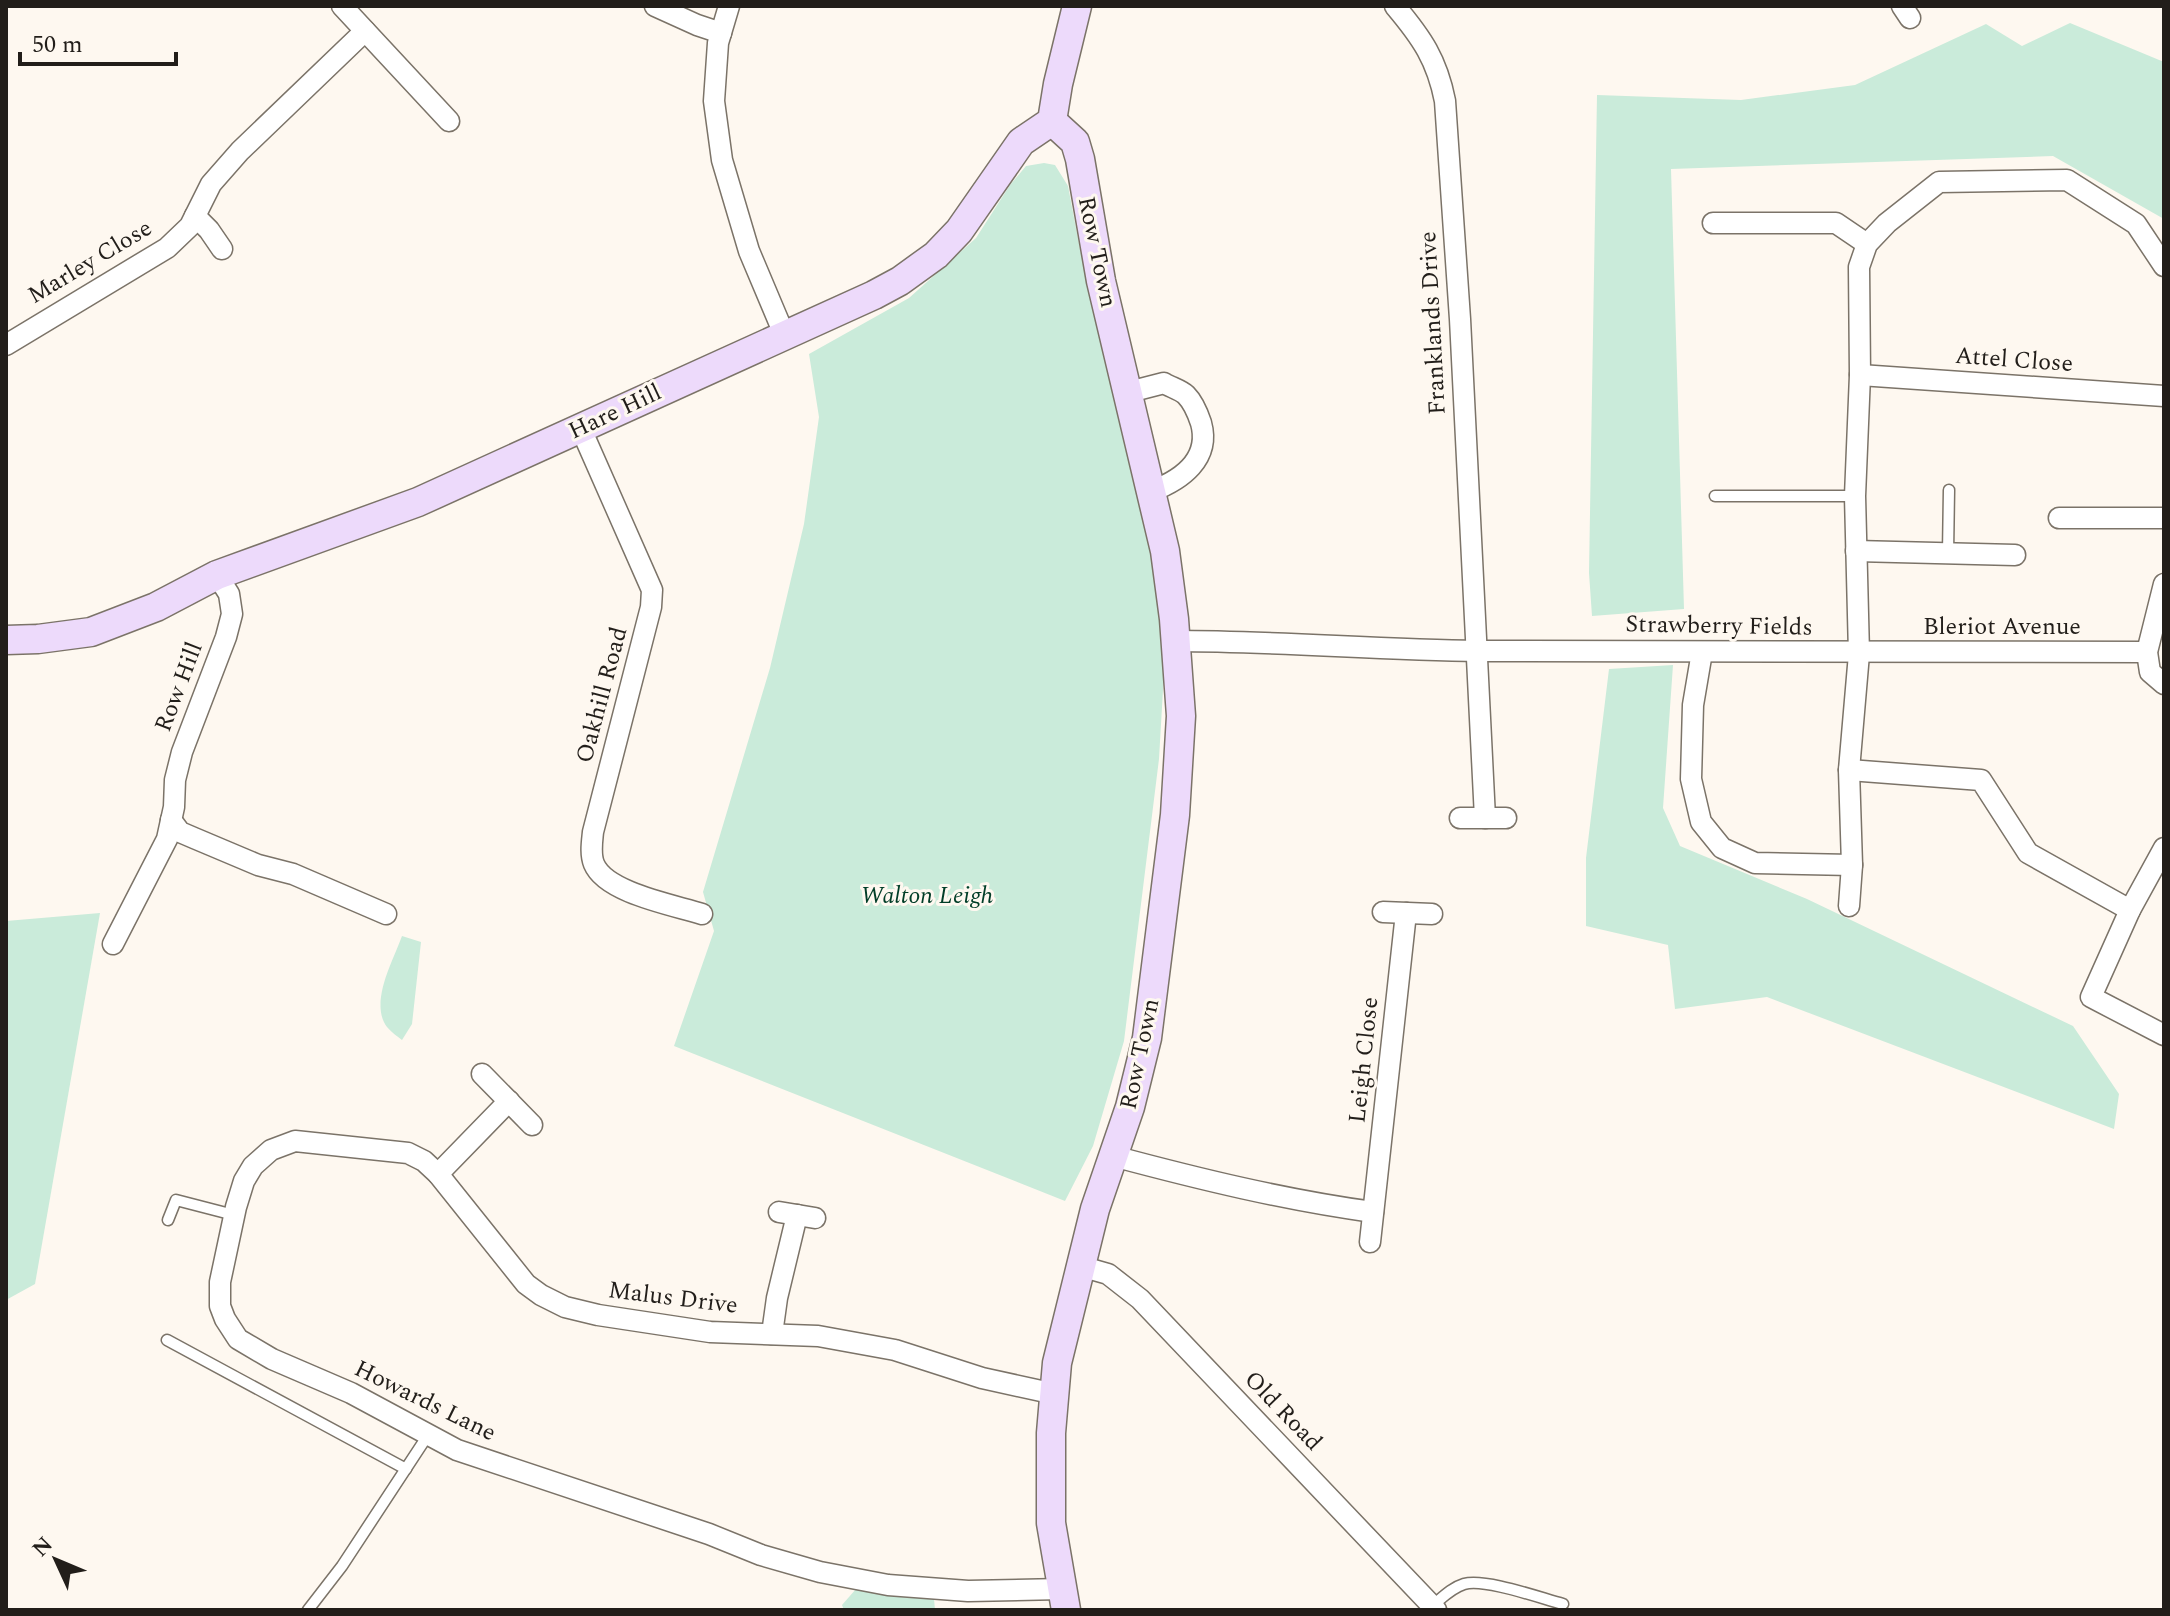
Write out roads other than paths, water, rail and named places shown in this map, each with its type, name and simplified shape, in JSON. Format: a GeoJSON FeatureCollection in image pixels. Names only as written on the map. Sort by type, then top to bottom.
{"type":"FeatureCollection","features":[{"type":"Feature","properties":{"kind":"street"},"geometry":{"type":"LineString","coordinates":[[342,6],[449,121]]}},
{"type":"Feature","properties":{"kind":"street"},"geometry":{"type":"LineString","coordinates":[[655,6],[721,33]]}},
{"type":"Feature","properties":{"kind":"street"},"geometry":{"type":"LineString","coordinates":[[729,6],[718,43],[714,101],[722,160],[749,251],[784,334]]}},
{"type":"Feature","properties":{"kind":"street"},"geometry":{"type":"LineString","coordinates":[[1052,121],[1077,6]]}},
{"type":"Feature","properties":{"kind":"street","name":"Franklands Drive"},"geometry":{"type":"LineString","coordinates":[[1395,6],[1421,36],[1439,72],[1445,101],[1460,319],[1485,818]]}},
{"type":"Feature","properties":{"kind":"street","name":"Marley Close"},"geometry":{"type":"LineString","coordinates":[[6,345],[167,248],[190,226],[211,184],[240,151],[365,31]]}},
{"type":"Feature","properties":{"kind":"street","name":"Hare Hill"},"geometry":{"type":"LineString","coordinates":[[6,640],[91,632],[156,607],[217,575],[418,502],[874,295],[936,255],[959,231],[1021,142],[1052,121]]}},
{"type":"Feature","properties":{"kind":"street","name":"Row Town"},"geometry":{"type":"LineString","coordinates":[[1052,121],[1075,142],[1078,151],[1101,281],[1152,491],[1165,551],[1181,716],[1178,782],[1147,1038],[1130,1107],[1095,1209],[1057,1363],[1051,1433],[1051,1523],[1064,1600]]}},
{"type":"Feature","properties":{"kind":"street"},"geometry":{"type":"LineString","coordinates":[[1849,906],[1852,865],[1849,770],[1859,654],[1855,496],[1860,375],[1859,267],[1867,244],[1887,223],[1939,182],[2067,180],[2136,224],[2164,266]]}},
{"type":"Feature","properties":{"kind":"street"},"geometry":{"type":"LineString","coordinates":[[195,216],[222,249]]}},
{"type":"Feature","properties":{"kind":"street"},"geometry":{"type":"LineString","coordinates":[[1713,223],[1836,223],[1867,244]]}},
{"type":"Feature","properties":{"kind":"street","name":"Attel Close"},"geometry":{"type":"LineString","coordinates":[[1860,375],[2164,396]]}},
{"type":"Feature","properties":{"kind":"street"},"geometry":{"type":"LineString","coordinates":[[1129,392],[1164,383],[1185,394],[1198,414],[1204,434],[1201,451],[1190,469],[1173,483],[1152,491]]}},
{"type":"Feature","properties":{"kind":"street","name":"Oakhill Road"},"geometry":{"type":"LineString","coordinates":[[581,429],[652,590],[651,607],[593,832],[594,863],[603,877],[616,886],[702,914]]}},
{"type":"Feature","properties":{"kind":"street"},"geometry":{"type":"LineString","coordinates":[[2059,518],[2164,518]]}},
{"type":"Feature","properties":{"kind":"street"},"geometry":{"type":"LineString","coordinates":[[1856,551],[2015,555]]}},
{"type":"Feature","properties":{"kind":"street","name":"Row Hill"},"geometry":{"type":"LineString","coordinates":[[113,944],[167,839],[182,752],[226,637],[232,614],[229,594],[217,575]]}},
{"type":"Feature","properties":{"kind":"street"},"geometry":{"type":"LineString","coordinates":[[2164,584],[2147,652],[2150,672],[2164,684]]}},
{"type":"Feature","properties":{"kind":"street"},"geometry":{"type":"LineString","coordinates":[[1175,641],[1476,651]]}},
{"type":"Feature","properties":{"kind":"street","name":"Strawberry Fields"},"geometry":{"type":"LineString","coordinates":[[1476,651],[1859,654]]}},
{"type":"Feature","properties":{"kind":"street"},"geometry":{"type":"LineString","coordinates":[[1702,652],[1693,705],[1691,779],[1701,822],[1722,848],[1755,863],[1852,865]]}},
{"type":"Feature","properties":{"kind":"street","name":"Bleriot Avenue"},"geometry":{"type":"LineString","coordinates":[[1859,654],[2147,652]]}},
{"type":"Feature","properties":{"kind":"street"},"geometry":{"type":"LineString","coordinates":[[1849,770],[1981,780],[2028,853],[2130,910]]}},
{"type":"Feature","properties":{"kind":"street"},"geometry":{"type":"LineString","coordinates":[[1460,818],[1506,818]]}},
{"type":"Feature","properties":{"kind":"street"},"geometry":{"type":"LineString","coordinates":[[171,820],[180,832],[258,865],[293,874],[386,914]]}},
{"type":"Feature","properties":{"kind":"street"},"geometry":{"type":"LineString","coordinates":[[2164,848],[2130,910],[2091,997],[2164,1035]]}},
{"type":"Feature","properties":{"kind":"street"},"geometry":{"type":"LineString","coordinates":[[1383,912],[1432,914]]}},
{"type":"Feature","properties":{"kind":"street","name":"Leigh Close"},"geometry":{"type":"LineString","coordinates":[[1370,1242],[1406,913]]}},
{"type":"Feature","properties":{"kind":"street"},"geometry":{"type":"LineString","coordinates":[[482,1074],[532,1125]]}},
{"type":"Feature","properties":{"kind":"street"},"geometry":{"type":"LineString","coordinates":[[438,1174],[509,1101]]}},
{"type":"Feature","properties":{"kind":"street","name":"Howards Lane"},"geometry":{"type":"LineString","coordinates":[[438,1174],[424,1161],[408,1153],[295,1141],[271,1150],[253,1166],[244,1181],[220,1282],[220,1306],[238,1339],[272,1359],[351,1393],[457,1450],[709,1534],[761,1555],[820,1572],[888,1585],[1064,1600]]}},
{"type":"Feature","properties":{"kind":"street"},"geometry":{"type":"LineString","coordinates":[[1113,1156],[1300,1202],[1373,1212]]}},
{"type":"Feature","properties":{"kind":"street","name":"Malus Drive"},"geometry":{"type":"LineString","coordinates":[[438,1174],[526,1284],[565,1307],[710,1332],[818,1336],[895,1350],[982,1378],[1055,1394]]}},
{"type":"Feature","properties":{"kind":"street"},"geometry":{"type":"LineString","coordinates":[[772,1334],[777,1298],[797,1215]]}},
{"type":"Feature","properties":{"kind":"street","name":"Old Road"},"geometry":{"type":"LineString","coordinates":[[1080,1266],[1108,1274],[1140,1299],[1434,1608]]}},
{"type":"Feature","properties":{"kind":"lane"},"geometry":{"type":"LineString","coordinates":[[1948,553],[1949,490]]}},
{"type":"Feature","properties":{"kind":"lane"},"geometry":{"type":"LineString","coordinates":[[1715,496],[1855,496]]}},
{"type":"Feature","properties":{"kind":"lane"},"geometry":{"type":"LineString","coordinates":[[168,1220],[176,1200],[234,1215]]}},
{"type":"Feature","properties":{"kind":"lane"},"geometry":{"type":"LineString","coordinates":[[167,1340],[406,1469]]}},
{"type":"Feature","properties":{"kind":"lane"},"geometry":{"type":"LineString","coordinates":[[308,1610],[342,1566],[428,1435]]}},
{"type":"Feature","properties":{"kind":"lane"},"geometry":{"type":"LineString","coordinates":[[1434,1608],[1450,1591],[1466,1583],[1495,1586],[1563,1604]]}},
{"type":"Feature","properties":{"kind":"park label","name":"Walton Leigh"},"geometry":{"type":"Point","coordinates":[927,896]}}]}
